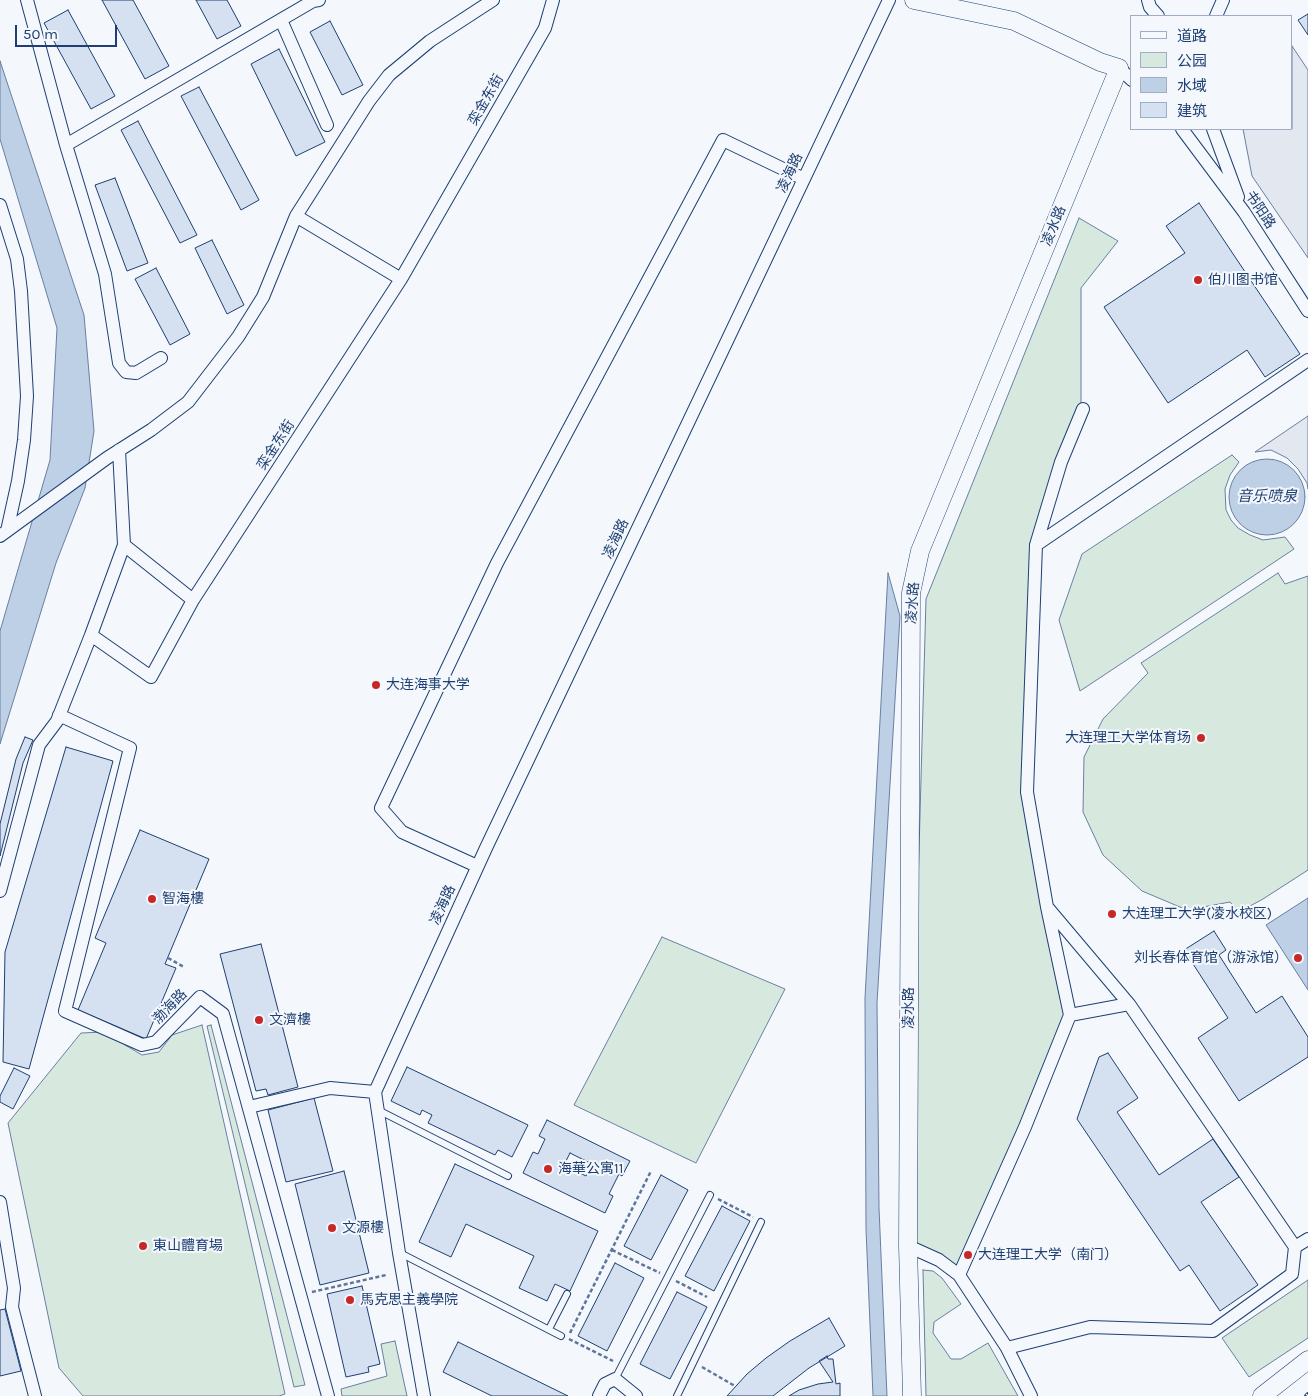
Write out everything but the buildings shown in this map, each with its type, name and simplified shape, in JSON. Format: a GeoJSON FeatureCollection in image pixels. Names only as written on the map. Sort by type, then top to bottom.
{"type":"FeatureCollection","features":[{"type":"Feature","properties":{"kind":"main road","name":"凌水路"},"geometry":{"type":"LineString","coordinates":[[912,1396],[908,1246],[911,593],[920,551],[1126,74],[1014,21],[914,0]]}},
{"type":"Feature","properties":{"kind":"main road"},"geometry":{"type":"LineString","coordinates":[[1262,1396],[1308,1360]]}},
{"type":"Feature","properties":{"kind":"street"},"geometry":{"type":"LineString","coordinates":[[27,0],[66,145],[105,274],[119,363],[126,372],[136,373],[161,358]]}},
{"type":"Feature","properties":{"kind":"street"},"geometry":{"type":"LineString","coordinates":[[66,145],[313,1],[319,0]]}},
{"type":"Feature","properties":{"kind":"street"},"geometry":{"type":"LineString","coordinates":[[8,531],[107,458],[151,430],[188,402],[238,337],[263,297],[296,216],[369,101],[390,75],[430,41],[494,0]]}},
{"type":"Feature","properties":{"kind":"street","name":"栾金东街"},"geometry":{"type":"LineString","coordinates":[[91,635],[151,676],[194,600],[401,279],[546,28],[552,0]]}},
{"type":"Feature","properties":{"kind":"street","name":"凌海路"},"geometry":{"type":"LineString","coordinates":[[375,1092],[477,866],[889,0]]}},
{"type":"Feature","properties":{"kind":"street"},"geometry":{"type":"LineString","coordinates":[[1148,0],[1150,7],[1157,15]]}},
{"type":"Feature","properties":{"kind":"street"},"geometry":{"type":"LineString","coordinates":[[1216,15],[1223,0]]}},
{"type":"Feature","properties":{"kind":"street"},"geometry":{"type":"LineString","coordinates":[[281,20],[327,125]]}},
{"type":"Feature","properties":{"kind":"street","name":"书阳路"},"geometry":{"type":"LineString","coordinates":[[1183,130],[1244,212],[1308,311]]}},
{"type":"Feature","properties":{"kind":"street"},"geometry":{"type":"LineString","coordinates":[[1213,130],[1244,212]]}},
{"type":"Feature","properties":{"kind":"street"},"geometry":{"type":"LineString","coordinates":[[477,866],[402,832],[381,808],[488,580],[723,140],[804,179]]}},
{"type":"Feature","properties":{"kind":"street"},"geometry":{"type":"LineString","coordinates":[[0,205],[16,259],[22,291],[27,396],[24,440],[8,531]]}},
{"type":"Feature","properties":{"kind":"street"},"geometry":{"type":"LineString","coordinates":[[296,216],[401,279]]}},
{"type":"Feature","properties":{"kind":"street"},"geometry":{"type":"LineString","coordinates":[[1036,546],[1308,360]]}},
{"type":"Feature","properties":{"kind":"street"},"geometry":{"type":"LineString","coordinates":[[959,1275],[1025,1126],[1070,1015],[1047,907],[1027,792],[1036,546],[1061,462],[1084,410]]}},
{"type":"Feature","properties":{"kind":"street"},"geometry":{"type":"LineString","coordinates":[[0,890],[39,745],[57,721],[124,545],[119,450]]}},
{"type":"Feature","properties":{"kind":"street"},"geometry":{"type":"LineString","coordinates":[[124,545],[194,600]]}},
{"type":"Feature","properties":{"kind":"street","name":"渤海路"},"geometry":{"type":"LineString","coordinates":[[59,715],[130,748],[65,1011],[142,1045],[156,1042],[200,997],[223,1014],[328,1396]]}},
{"type":"Feature","properties":{"kind":"street"},"geometry":{"type":"LineString","coordinates":[[1007,1348],[1090,1328],[1213,1331],[1292,1274],[1295,1247],[1128,1004],[1047,907]]}},
{"type":"Feature","properties":{"kind":"street"},"geometry":{"type":"LineString","coordinates":[[1070,1015],[1128,1004]]}},
{"type":"Feature","properties":{"kind":"street"},"geometry":{"type":"LineString","coordinates":[[249,1107],[330,1088],[375,1092],[399,1253],[424,1396]]}},
{"type":"Feature","properties":{"kind":"street"},"geometry":{"type":"LineString","coordinates":[[0,1202],[14,1288],[12,1307],[35,1396]]}},
{"type":"Feature","properties":{"kind":"street"},"geometry":{"type":"LineString","coordinates":[[1295,1247],[1308,1239]]}},
{"type":"Feature","properties":{"kind":"street"},"geometry":{"type":"LineString","coordinates":[[908,1246],[939,1260],[959,1275],[1007,1348],[1031,1396]]}},
{"type":"Feature","properties":{"kind":"street"},"geometry":{"type":"LineString","coordinates":[[599,1396],[605,1384],[615,1378],[636,1396]]}},
{"type":"Feature","properties":{"kind":"lane"},"geometry":{"type":"LineString","coordinates":[[378,1110],[508,1176]]}},
{"type":"Feature","properties":{"kind":"lane"},"geometry":{"type":"LineString","coordinates":[[615,1378],[710,1195]]}},
{"type":"Feature","properties":{"kind":"lane"},"geometry":{"type":"LineString","coordinates":[[677,1396],[761,1222]]}},
{"type":"Feature","properties":{"kind":"lane"},"geometry":{"type":"LineString","coordinates":[[399,1253],[562,1336]]}},
{"type":"Feature","properties":{"kind":"lane"},"geometry":{"type":"LineString","coordinates":[[549,1330],[566,1294]]}},
{"type":"Feature","properties":{"kind":"path"},"geometry":{"type":"LineString","coordinates":[[168,958],[184,967]]}},
{"type":"Feature","properties":{"kind":"path"},"geometry":{"type":"LineString","coordinates":[[622,1365],[567,1338],[651,1171]]}},
{"type":"Feature","properties":{"kind":"path"},"geometry":{"type":"LineString","coordinates":[[710,1195],[761,1222]]}},
{"type":"Feature","properties":{"kind":"path"},"geometry":{"type":"LineString","coordinates":[[300,1294],[386,1275]]}},
{"type":"Feature","properties":{"kind":"path"},"geometry":{"type":"LineString","coordinates":[[693,1362],[735,1386]]}},
{"type":"Feature","properties":{"kind":"green space"},"geometry":{"type":"Polygon","coordinates":[[[1079,218],[1118,241],[1081,288],[1081,415],[1036,546],[1027,792],[1070,1015],[959,1275],[908,1246],[926,599],[1079,218]]]}},
{"type":"Feature","properties":{"kind":"green space"},"geometry":{"type":"Polygon","coordinates":[[[1232,455],[1239,462],[1230,475],[1225,489],[1226,510],[1231,520],[1238,528],[1263,540],[1285,537],[1294,549],[1080,691],[1059,620],[1082,554],[1232,455]]]}},
{"type":"Feature","properties":{"kind":"green space","name":"大连理工大学体育场"},"geometry":{"type":"Polygon","coordinates":[[[1278,573],[1285,584],[1308,576],[1308,870],[1239,912],[1230,902],[1187,910],[1142,891],[1103,855],[1083,812],[1084,757],[1103,719],[1148,673],[1141,663],[1278,573]]]}},
{"type":"Feature","properties":{"kind":"green space"},"geometry":{"type":"Polygon","coordinates":[[[662,937],[785,989],[696,1163],[574,1105],[662,937]]]}},
{"type":"Feature","properties":{"kind":"green space","name":"東山體育場"},"geometry":{"type":"Polygon","coordinates":[[[202,1025],[285,1394],[279,1396],[83,1396],[59,1368],[8,1123],[81,1033],[103,1032],[142,1055],[159,1052],[172,1035],[202,1025]]]}},
{"type":"Feature","properties":{"kind":"green space"},"geometry":{"type":"Polygon","coordinates":[[[211,1025],[305,1385],[294,1387],[207,1026],[211,1025]]]}},
{"type":"Feature","properties":{"kind":"green space"},"geometry":{"type":"Polygon","coordinates":[[[923,1270],[933,1271],[942,1278],[961,1304],[934,1322],[933,1333],[951,1359],[961,1359],[988,1343],[1018,1396],[926,1396],[923,1270]]]}},
{"type":"Feature","properties":{"kind":"green space"},"geometry":{"type":"Polygon","coordinates":[[[1308,1280],[1308,1338],[1249,1377],[1222,1338],[1308,1280]]]}},
{"type":"Feature","properties":{"kind":"green space"},"geometry":{"type":"Polygon","coordinates":[[[395,1341],[407,1396],[342,1396],[341,1389],[387,1376],[381,1344],[395,1341]]]}},
{"type":"Feature","properties":{"kind":"shaded area"},"geometry":{"type":"Polygon","coordinates":[[[1293,48],[1308,70],[1308,258],[1252,176],[1243,130],[1293,130],[1293,48]]]}},
{"type":"Feature","properties":{"kind":"shaded area"},"geometry":{"type":"Polygon","coordinates":[[[1308,416],[1308,489],[1307,483],[1298,469],[1287,458],[1271,450],[1255,452],[1308,416]]]}},
{"type":"Feature","properties":{"kind":"water"},"geometry":{"type":"Polygon","coordinates":[[[0,61],[84,315],[94,431],[85,488],[56,563],[0,744],[0,631],[50,460],[57,328],[0,139],[0,61]]]}},
{"type":"Feature","properties":{"kind":"water","name":"音乐喷泉"},"geometry":{"type":"Polygon","coordinates":[[[1267,459],[1282,462],[1294,470],[1302,482],[1305,497],[1302,512],[1294,524],[1282,532],[1267,535],[1252,532],[1240,524],[1232,512],[1229,497],[1232,482],[1240,470],[1252,462],[1267,459]]]}},
{"type":"Feature","properties":{"kind":"water"},"geometry":{"type":"Polygon","coordinates":[[[888,573],[900,616],[877,1003],[879,1208],[887,1396],[873,1396],[866,1229],[865,998],[888,573]]]}},
{"type":"Feature","properties":{"kind":"water","name":"刘长春体育馆（游泳馆）"},"geometry":{"type":"Polygon","coordinates":[[[1308,898],[1308,990],[1266,925],[1308,898]]]}},
{"type":"Feature","properties":{"kind":"place","name":"伯川图书馆"},"geometry":{"type":"Point","coordinates":[1198,280]}},
{"type":"Feature","properties":{"kind":"place","name":"大连海事大学"},"geometry":{"type":"Point","coordinates":[376,685]}},
{"type":"Feature","properties":{"kind":"place","name":"大连理工大学体育场"},"geometry":{"type":"Point","coordinates":[1201,738]}},
{"type":"Feature","properties":{"kind":"place","name":"智海樓"},"geometry":{"type":"Point","coordinates":[152,899]}},
{"type":"Feature","properties":{"kind":"place","name":"大连理工大学(凌水校区)"},"geometry":{"type":"Point","coordinates":[1112,914]}},
{"type":"Feature","properties":{"kind":"place","name":"刘长春体育馆（游泳馆）"},"geometry":{"type":"Point","coordinates":[1298,958]}},
{"type":"Feature","properties":{"kind":"place","name":"文濟樓"},"geometry":{"type":"Point","coordinates":[259,1020]}},
{"type":"Feature","properties":{"kind":"place","name":"海華公寓11"},"geometry":{"type":"Point","coordinates":[548,1169]}},
{"type":"Feature","properties":{"kind":"place","name":"文源樓"},"geometry":{"type":"Point","coordinates":[332,1228]}},
{"type":"Feature","properties":{"kind":"place","name":"東山體育場"},"geometry":{"type":"Point","coordinates":[143,1246]}},
{"type":"Feature","properties":{"kind":"place","name":"大连理工大学（南门）"},"geometry":{"type":"Point","coordinates":[968,1255]}},
{"type":"Feature","properties":{"kind":"place","name":"馬克思主義學院"},"geometry":{"type":"Point","coordinates":[350,1300]}}]}
